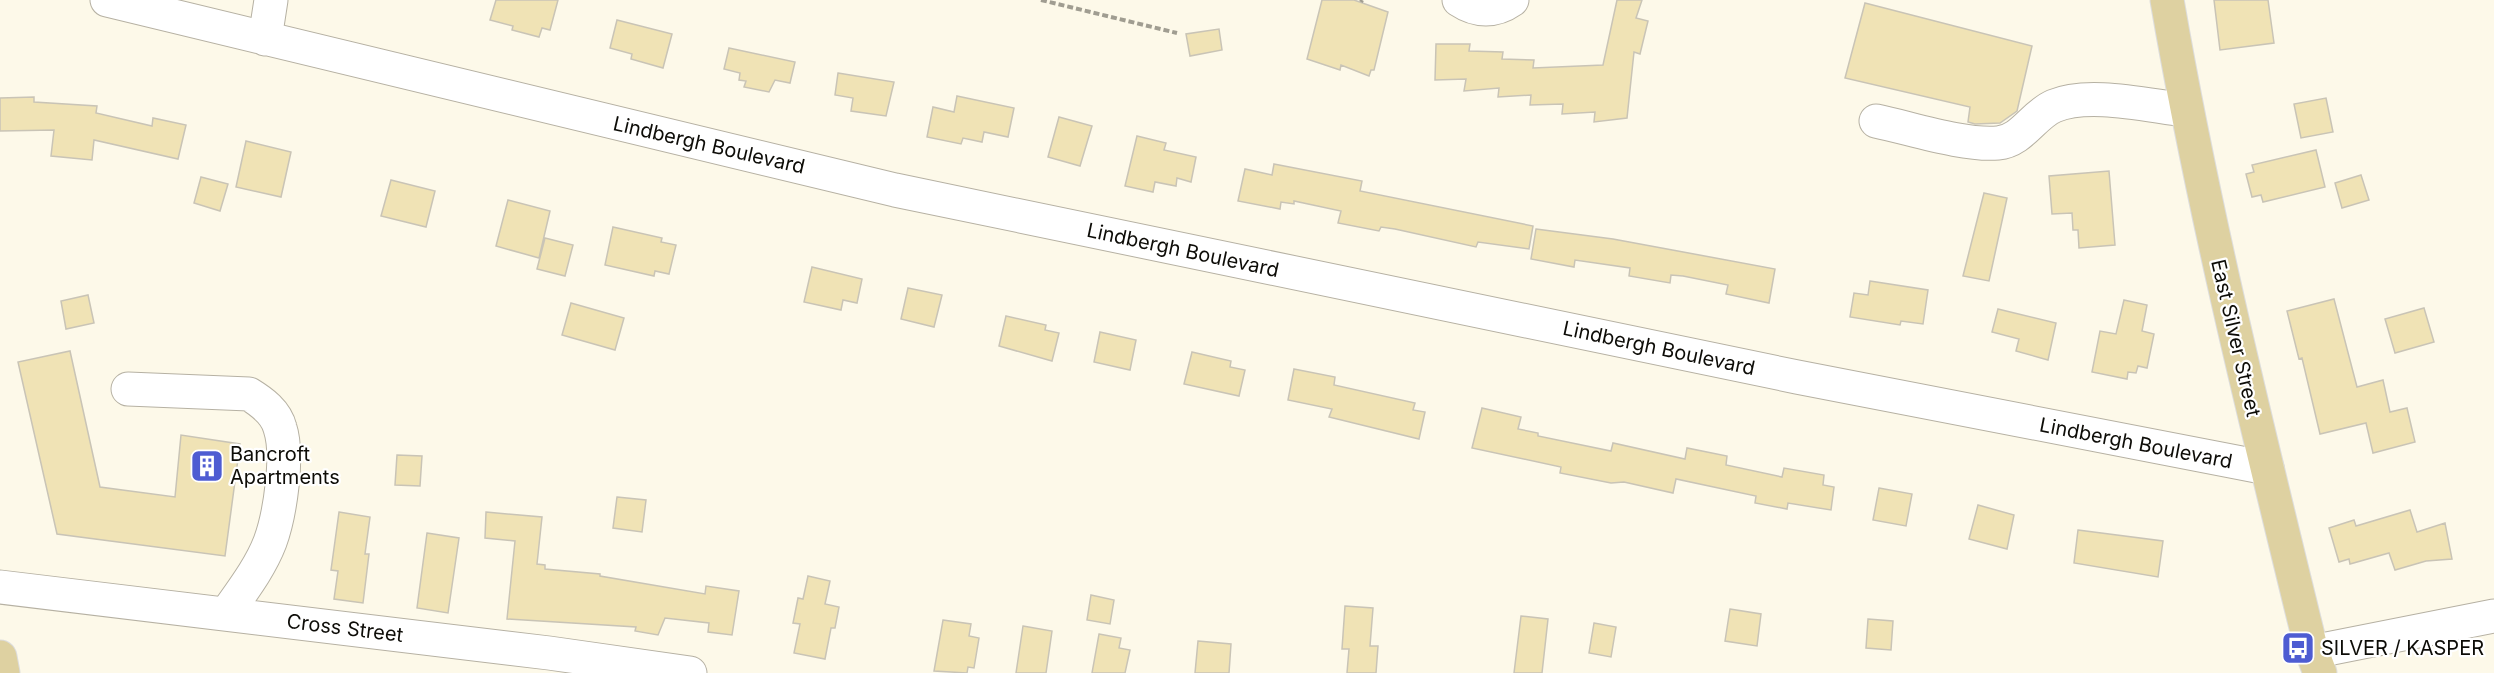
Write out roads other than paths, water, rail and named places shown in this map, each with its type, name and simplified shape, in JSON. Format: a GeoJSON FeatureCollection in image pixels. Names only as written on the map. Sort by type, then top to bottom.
{"type":"FeatureCollection","features":[{"type":"Feature","properties":{"kind":"main road","name":"East Silver Street"},"geometry":{"type":"LineString","coordinates":[[2167,0],[2186,110],[2228,306],[2316,662]]}},
{"type":"Feature","properties":{"kind":"main road"},"geometry":{"type":"LineString","coordinates":[[0,657],[3,673]]}},
{"type":"Feature","properties":{"kind":"street","name":"Lindbergh Boulevard"},"geometry":{"type":"LineString","coordinates":[[106,0],[907,192],[1797,377],[2267,468]]}},
{"type":"Feature","properties":{"kind":"street"},"geometry":{"type":"LineString","coordinates":[[265,39],[271,0]]}},
{"type":"Feature","properties":{"kind":"street"},"geometry":{"type":"LineString","coordinates":[[1459,0],[1473,8],[1489,9],[1512,0]]}},
{"type":"Feature","properties":{"kind":"street"},"geometry":{"type":"LineString","coordinates":[[1876,121],[1972,141],[1998,143],[2016,137],[2034,119],[2055,106],[2089,99],[2186,110]]}},
{"type":"Feature","properties":{"kind":"street"},"geometry":{"type":"LineString","coordinates":[[128,389],[249,394],[265,404],[280,426],[284,451],[275,526],[261,562],[226,614]]}},
{"type":"Feature","properties":{"kind":"street","name":"Cross Street"},"geometry":{"type":"LineString","coordinates":[[0,587],[675,672]]}},
{"type":"Feature","properties":{"kind":"street"},"geometry":{"type":"LineString","coordinates":[[2316,662],[2494,615]]}},
{"type":"Feature","properties":{"kind":"place","name":"Bancroft Apartments"},"geometry":{"type":"Point","coordinates":[207,466]}},
{"type":"Feature","properties":{"kind":"place","name":"SILVER / KASPER"},"geometry":{"type":"Point","coordinates":[2298,648]}}]}
